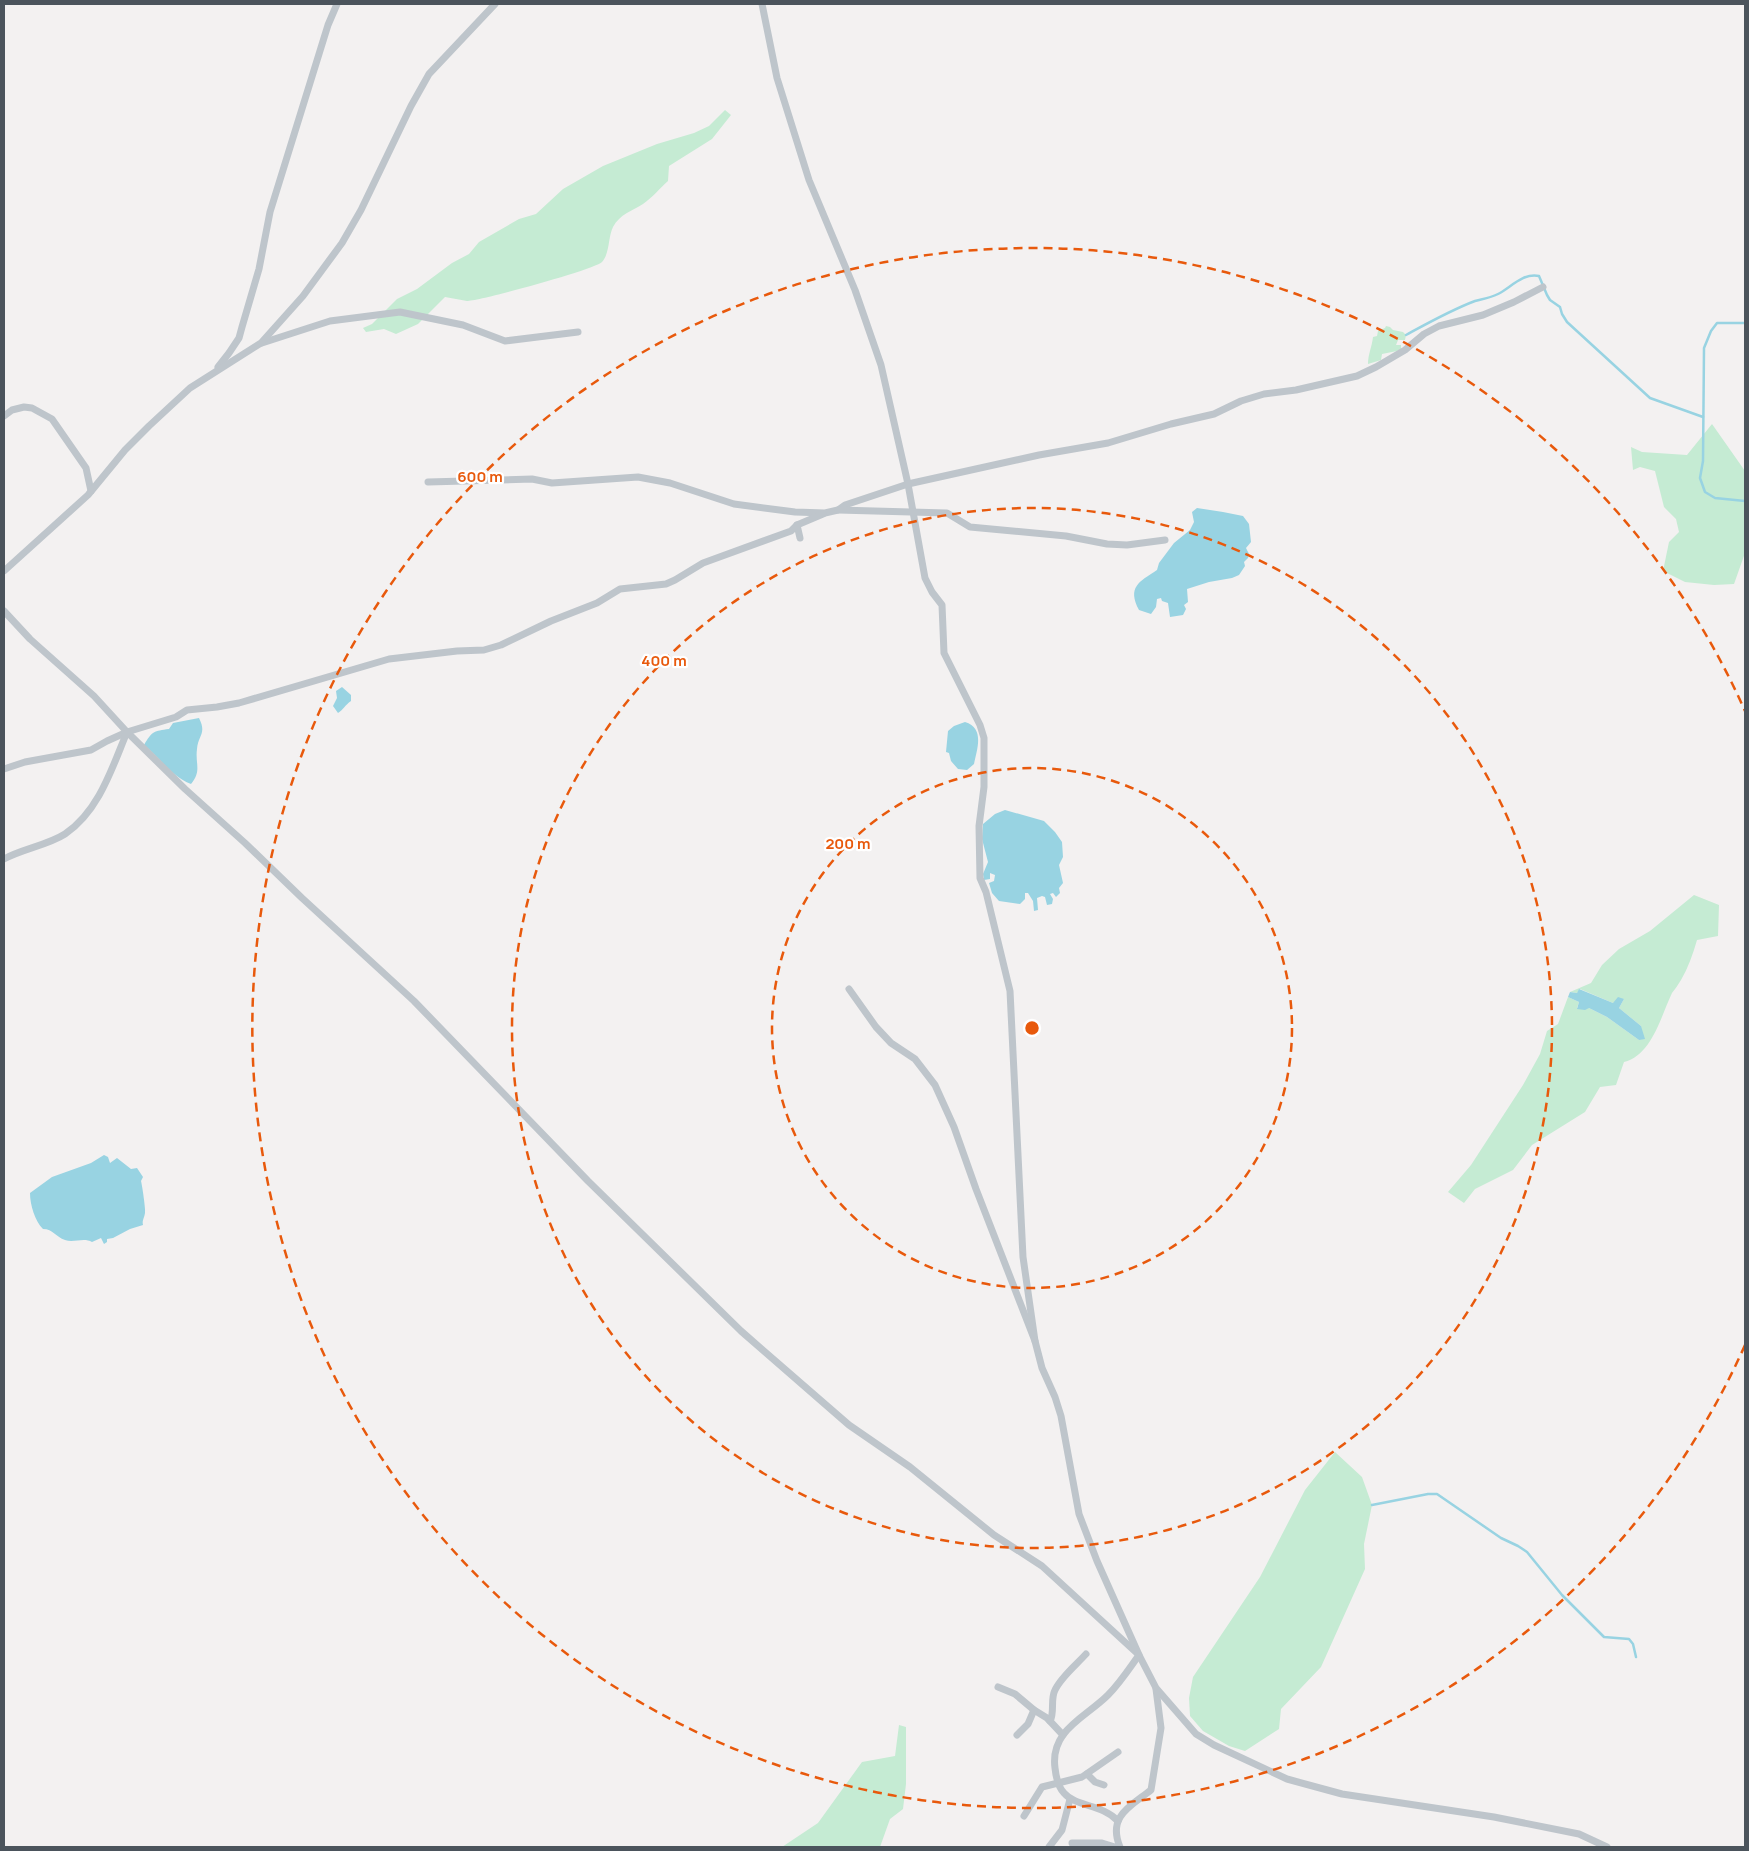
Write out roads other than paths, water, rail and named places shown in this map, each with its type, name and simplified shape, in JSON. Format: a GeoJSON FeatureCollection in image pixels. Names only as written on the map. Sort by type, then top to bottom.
{"type":"FeatureCollection","features":[{"type":"Feature","properties":{"kind":"street"},"geometry":{"type":"LineString","coordinates":[[213,372],[239,338],[259,269],[270,212],[328,25],[337,4]]}},
{"type":"Feature","properties":{"kind":"street"},"geometry":{"type":"LineString","coordinates":[[261,343],[303,296],[342,243],[361,210],[411,106],[430,74],[495,4]]}},
{"type":"Feature","properties":{"kind":"street"},"geometry":{"type":"LineString","coordinates":[[762,4],[777,78],[809,180],[855,290],[881,365],[914,513],[925,578],[932,592],[942,605],[944,654],[980,725],[984,738],[984,787],[979,826],[980,878],[986,892],[1010,991],[1023,1257],[1034,1341]]}},
{"type":"Feature","properties":{"kind":"street"},"geometry":{"type":"LineString","coordinates":[[838,510],[845,505],[908,484],[1039,455],[1108,443],[1171,424],[1214,414],[1241,401],[1264,394],[1296,390],[1357,376],[1405,350],[1424,334],[1438,326],[1483,315],[1543,288]]}},
{"type":"Feature","properties":{"kind":"street"},"geometry":{"type":"LineString","coordinates":[[4,570],[81,502],[124,450],[190,388],[261,343],[330,321],[400,312],[463,324],[505,341],[578,332]]}},
{"type":"Feature","properties":{"kind":"street"},"geometry":{"type":"LineString","coordinates":[[5,412],[24,407],[32,408],[52,419],[86,468],[91,491]]}},
{"type":"Feature","properties":{"kind":"street"},"geometry":{"type":"LineString","coordinates":[[428,482],[532,479],[552,483],[638,477],[670,483],[734,504],[795,512],[825,513]]}},
{"type":"Feature","properties":{"kind":"street"},"geometry":{"type":"LineString","coordinates":[[4,769],[26,762],[91,750],[127,732],[176,717],[187,710],[217,708],[239,703],[389,659],[457,651],[484,650],[501,645],[551,621],[596,603],[620,589],[666,584],[703,563],[791,531],[797,524],[838,510],[947,513],[970,527],[1066,536],[1107,544],[1127,545],[1165,540]]}},
{"type":"Feature","properties":{"kind":"street"},"geometry":{"type":"LineString","coordinates":[[797,524],[800,538]]}},
{"type":"Feature","properties":{"kind":"street"},"geometry":{"type":"LineString","coordinates":[[4,611],[30,639],[94,696],[127,732],[185,789],[414,1001],[588,1181],[742,1331],[849,1425],[910,1467],[994,1534],[1042,1566],[1139,1655]]}},
{"type":"Feature","properties":{"kind":"street"},"geometry":{"type":"LineString","coordinates":[[4,859],[64,834],[84,816],[99,797],[127,732]]}},
{"type":"Feature","properties":{"kind":"street"},"geometry":{"type":"LineString","coordinates":[[849,989],[876,1027],[891,1043],[915,1060],[935,1085],[954,1127],[1034,1341],[1042,1368],[1055,1397],[1061,1416],[1079,1514],[1097,1560],[1139,1655],[1156,1688],[1196,1734],[1222,1749],[1287,1779],[1342,1794],[1494,1817],[1578,1834],[1608,1847]]}},
{"type":"Feature","properties":{"kind":"street"},"geometry":{"type":"LineString","coordinates":[[1050,1721],[1053,1715],[1054,1690],[1086,1654]]}},
{"type":"Feature","properties":{"kind":"street"},"geometry":{"type":"LineString","coordinates":[[1118,1821],[1110,1813],[1070,1799],[1063,1792],[1057,1782],[1054,1755],[1056,1745],[1072,1724],[1110,1694],[1139,1655]]}},
{"type":"Feature","properties":{"kind":"street"},"geometry":{"type":"LineString","coordinates":[[998,1687],[1016,1694],[1050,1721],[1063,1735]]}},
{"type":"Feature","properties":{"kind":"street"},"geometry":{"type":"LineString","coordinates":[[1120,1847],[1117,1840],[1118,1821],[1123,1812],[1151,1790],[1162,1728],[1156,1688]]}},
{"type":"Feature","properties":{"kind":"street"},"geometry":{"type":"LineString","coordinates":[[1017,1735],[1028,1724],[1034,1710]]}},
{"type":"Feature","properties":{"kind":"street"},"geometry":{"type":"LineString","coordinates":[[1024,1816],[1042,1787],[1082,1777],[1118,1752]]}},
{"type":"Feature","properties":{"kind":"street"},"geometry":{"type":"LineString","coordinates":[[1087,1774],[1095,1782],[1104,1785]]}},
{"type":"Feature","properties":{"kind":"street"},"geometry":{"type":"LineString","coordinates":[[1049,1847],[1062,1830],[1070,1799]]}},
{"type":"Feature","properties":{"kind":"street"},"geometry":{"type":"LineString","coordinates":[[1062,1830],[1074,1845],[1102,1843],[1116,1847]]}},
{"type":"Feature","properties":{"kind":"water"},"geometry":{"type":"Polygon","coordinates":[[[1197,508],[1243,516],[1249,524],[1251,542],[1246,548],[1249,554],[1244,562],[1245,566],[1239,575],[1232,578],[1209,582],[1187,589],[1188,602],[1184,605],[1186,609],[1183,615],[1170,617],[1168,603],[1162,601],[1161,598],[1157,599],[1156,607],[1151,614],[1139,610],[1134,596],[1137,586],[1157,570],[1159,563],[1174,543],[1190,530],[1194,522],[1192,512],[1197,508]]]}},
{"type":"Feature","properties":{"kind":"water"},"geometry":{"type":"Polygon","coordinates":[[[342,687],[351,695],[351,701],[338,713],[333,706],[337,698],[336,691],[342,687]]]}},
{"type":"Feature","properties":{"kind":"water"},"geometry":{"type":"Polygon","coordinates":[[[199,718],[202,731],[197,749],[197,771],[191,784],[178,777],[144,745],[151,734],[169,729],[173,723],[199,718]]]}},
{"type":"Feature","properties":{"kind":"water"},"geometry":{"type":"Polygon","coordinates":[[[965,722],[975,729],[978,740],[974,764],[967,770],[958,769],[951,761],[949,753],[946,752],[948,731],[954,726],[965,722]]]}},
{"type":"Feature","properties":{"kind":"water"},"geometry":{"type":"Polygon","coordinates":[[[1005,810],[1044,821],[1062,842],[1063,857],[1059,865],[1063,883],[1059,888],[1060,893],[1056,897],[1053,893],[1050,894],[1053,899],[1052,904],[1047,905],[1045,897],[1037,898],[1038,910],[1034,911],[1033,901],[1028,893],[1025,893],[1025,899],[1020,904],[999,901],[992,893],[989,883],[994,881],[995,875],[990,873],[990,879],[984,880],[983,874],[988,862],[982,839],[983,824],[995,814],[1005,810]]]}},
{"type":"Feature","properties":{"kind":"water"},"geometry":{"type":"Polygon","coordinates":[[[1579,989],[1613,1003],[1618,997],[1624,999],[1619,1008],[1641,1026],[1645,1039],[1639,1040],[1607,1017],[1589,1008],[1585,1010],[1577,1009],[1579,1002],[1568,997],[1570,992],[1577,993],[1579,989]]]}},
{"type":"Feature","properties":{"kind":"water"},"geometry":{"type":"Polygon","coordinates":[[[104,1155],[108,1157],[110,1163],[117,1158],[131,1169],[137,1168],[143,1177],[141,1181],[145,1211],[143,1225],[107,1239],[107,1242],[104,1244],[101,1238],[92,1242],[86,1240],[65,1240],[49,1230],[43,1229],[34,1212],[30,1193],[52,1177],[91,1163],[104,1155]]]}},
{"type":"Feature","properties":{"kind":"waterway"},"geometry":{"type":"LineString","coordinates":[[1406,335],[1457,308],[1498,294],[1523,278],[1533,275],[1539,276],[1550,300],[1560,307],[1567,322],[1650,398],[1703,417]]}},
{"type":"Feature","properties":{"kind":"waterway"},"geometry":{"type":"LineString","coordinates":[[1745,323],[1717,323],[1711,331],[1704,348],[1703,461],[1700,478],[1705,492],[1715,498],[1745,501]]}},
{"type":"Feature","properties":{"kind":"waterway"},"geometry":{"type":"LineString","coordinates":[[1372,1505],[1428,1494],[1437,1494],[1501,1538],[1527,1552],[1562,1595],[1604,1637],[1629,1639],[1633,1644],[1636,1657]]}}]}
